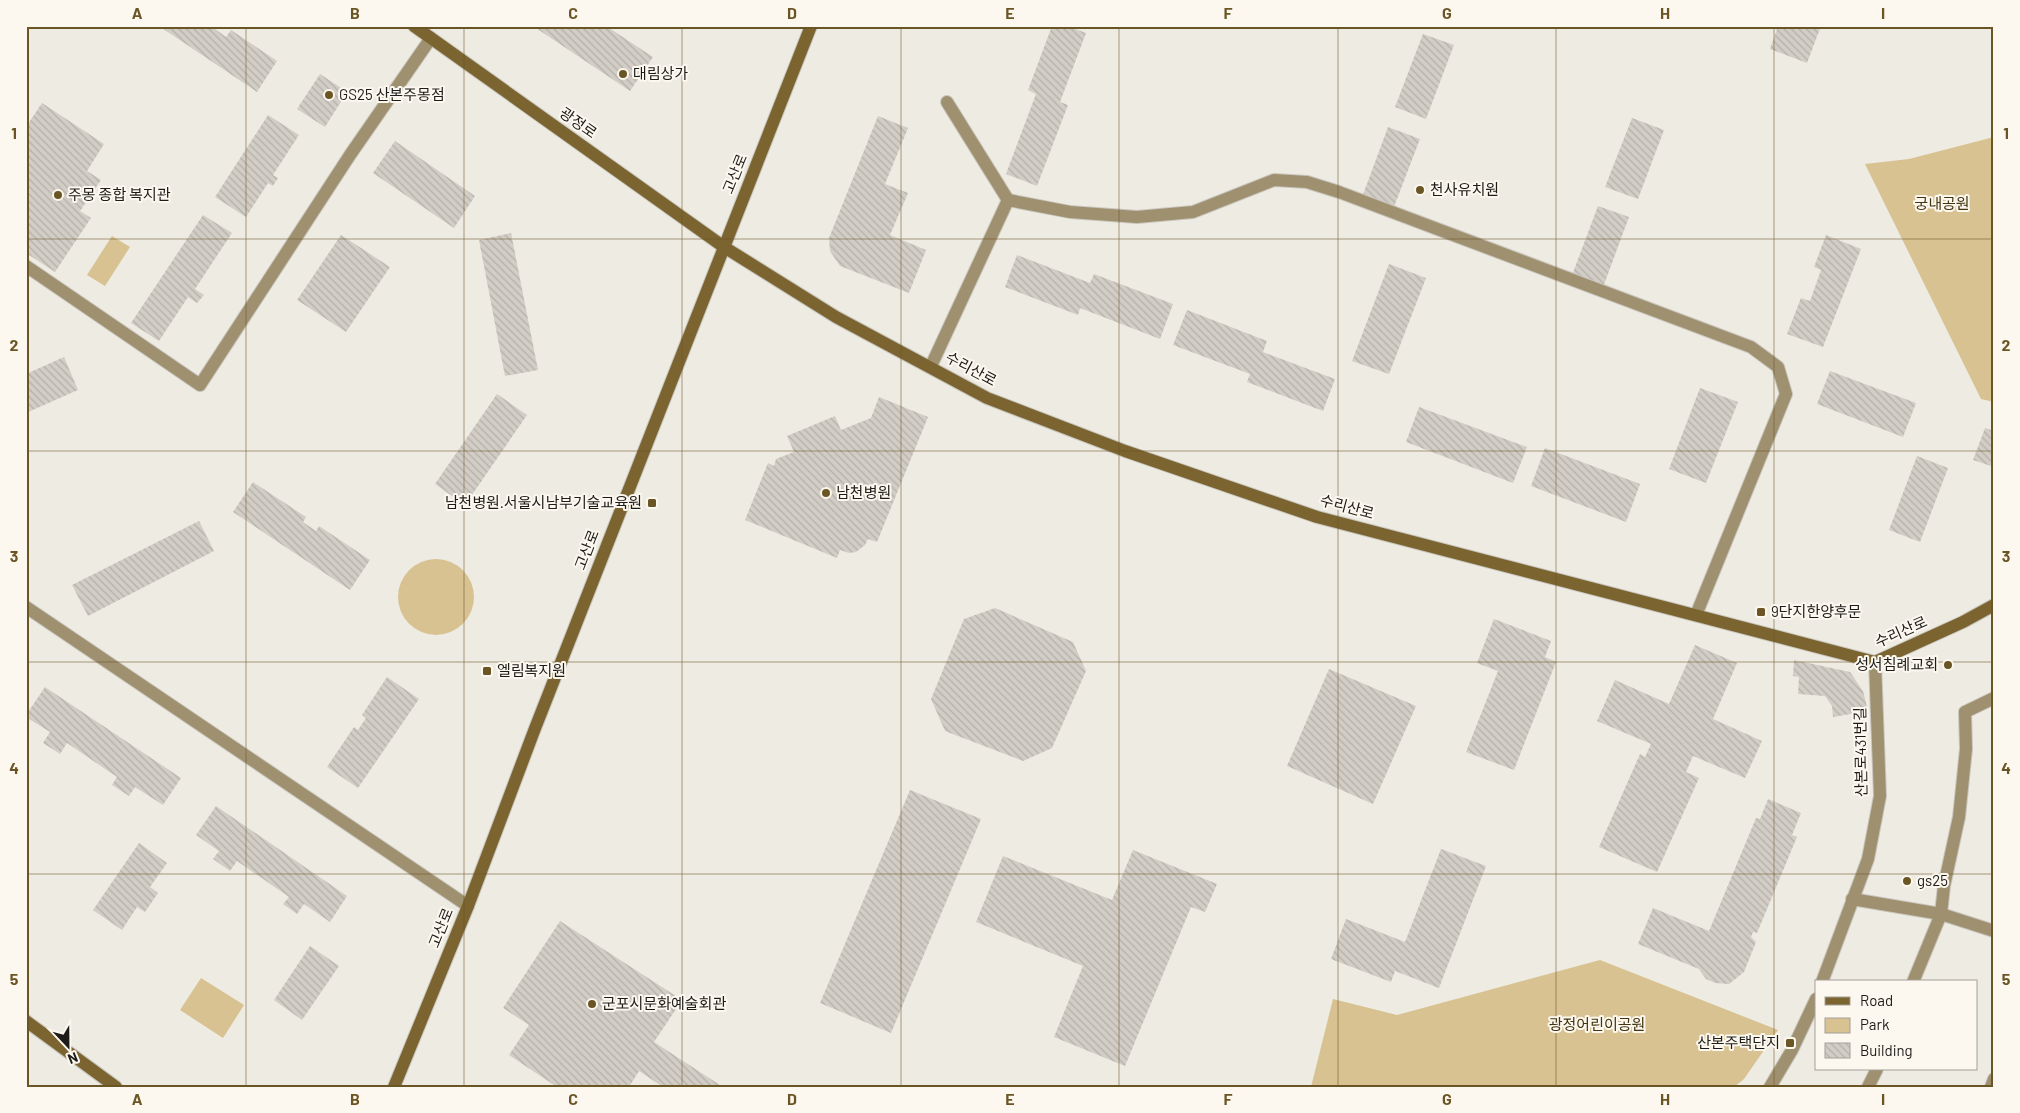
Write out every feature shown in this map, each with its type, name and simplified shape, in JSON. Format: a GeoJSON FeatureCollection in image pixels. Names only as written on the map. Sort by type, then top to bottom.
{"type":"FeatureCollection","features":[{"type":"Feature","properties":{"kind":"street","name":"광정로"},"geometry":{"type":"LineString","coordinates":[[414,26],[724,247]]}},
{"type":"Feature","properties":{"kind":"street","name":"고산로"},"geometry":{"type":"LineString","coordinates":[[394,1087],[468,906],[534,730],[811,26]]}},
{"type":"Feature","properties":{"kind":"street"},"geometry":{"type":"LineString","coordinates":[[26,266],[200,385],[350,155],[431,38]]}},
{"type":"Feature","properties":{"kind":"street"},"geometry":{"type":"LineString","coordinates":[[947,102],[1008,200],[1070,212],[1137,218],[1193,212],[1274,180],[1307,182],[1339,192],[1752,347],[1778,367],[1786,394],[1696,615]]}},
{"type":"Feature","properties":{"kind":"street"},"geometry":{"type":"LineString","coordinates":[[931,366],[1008,200]]}},
{"type":"Feature","properties":{"kind":"street","name":"수리산로"},"geometry":{"type":"LineString","coordinates":[[724,247],[836,317],[931,366],[987,398],[1125,451],[1317,517],[1874,662],[1963,622],[1994,605]]}},
{"type":"Feature","properties":{"kind":"street"},"geometry":{"type":"LineString","coordinates":[[26,607],[468,906]]}},
{"type":"Feature","properties":{"kind":"street","name":"산본로431번길"},"geometry":{"type":"LineString","coordinates":[[1823,980],[1868,860],[1880,796],[1874,662]]}},
{"type":"Feature","properties":{"kind":"street"},"geometry":{"type":"LineString","coordinates":[[1914,980],[1941,914],[1944,886],[1959,817],[1966,749],[1965,712],[1994,698]]}},
{"type":"Feature","properties":{"kind":"street"},"geometry":{"type":"LineString","coordinates":[[1852,899],[1941,914],[1994,931]]}},
{"type":"Feature","properties":{"kind":"street"},"geometry":{"type":"LineString","coordinates":[[1770,1087],[1792,1050],[1815,1000]]}},
{"type":"Feature","properties":{"kind":"street"},"geometry":{"type":"LineString","coordinates":[[26,1021],[113,1085]]}},
{"type":"Feature","properties":{"kind":"street"},"geometry":{"type":"LineString","coordinates":[[1868,1087],[1876,1070]]}},
{"type":"Feature","properties":{"kind":"street"},"geometry":{"type":"LineString","coordinates":[[1991,1087],[1994,1079]]}},
{"type":"Feature","properties":{"kind":"green space","name":"궁내공원"},"geometry":{"type":"Polygon","coordinates":[[[1994,137],[1994,402],[1981,399],[1865,164],[1909,159],[1994,137]]]}},
{"type":"Feature","properties":{"kind":"green space"},"geometry":{"type":"Polygon","coordinates":[[[112,236],[130,247],[105,286],[87,275],[112,236]]]}},
{"type":"Feature","properties":{"kind":"green space"},"geometry":{"type":"Polygon","coordinates":[[[436,559],[450,562],[463,570],[471,583],[474,597],[471,611],[463,624],[450,632],[436,635],[422,632],[409,624],[401,611],[398,597],[401,583],[409,570],[422,562],[436,559]]]}},
{"type":"Feature","properties":{"kind":"green space","name":"광정어린이공원"},"geometry":{"type":"Polygon","coordinates":[[[1600,960],[1778,1030],[1744,1079],[1734,1087],[1311,1087],[1333,999],[1397,1015],[1600,960]]]}},
{"type":"Feature","properties":{"kind":"green space"},"geometry":{"type":"Polygon","coordinates":[[[201,978],[244,1005],[223,1038],[180,1010],[201,978]]]}},
{"type":"Feature","properties":{"kind":"building"},"geometry":{"type":"Polygon","coordinates":[[[159,26],[211,26],[226,37],[231,30],[277,61],[257,92],[159,26]]]}},
{"type":"Feature","properties":{"kind":"building","name":"대림상가"},"geometry":{"type":"Polygon","coordinates":[[[533,26],[606,26],[653,57],[630,91],[533,26]]]}},
{"type":"Feature","properties":{"kind":"building"},"geometry":{"type":"Polygon","coordinates":[[[1052,26],[1067,26],[1086,33],[1060,102],[1068,105],[1037,186],[1006,174],[1036,94],[1028,90],[1052,26]]]}},
{"type":"Feature","properties":{"kind":"building"},"geometry":{"type":"Polygon","coordinates":[[[1778,26],[1821,26],[1807,63],[1770,49],[1778,26]]]}},
{"type":"Feature","properties":{"kind":"building"},"geometry":{"type":"Polygon","coordinates":[[[1423,34],[1454,45],[1426,119],[1395,107],[1423,34]]]}},
{"type":"Feature","properties":{"kind":"building"},"geometry":{"type":"Polygon","coordinates":[[[320,74],[347,92],[325,127],[297,109],[320,74]]]}},
{"type":"Feature","properties":{"kind":"building","name":"주몽 종합 복지관"},"geometry":{"type":"Polygon","coordinates":[[[42,103],[104,144],[87,171],[101,180],[80,211],[91,218],[55,272],[26,253],[26,127],[42,103]]]}},
{"type":"Feature","properties":{"kind":"building"},"geometry":{"type":"Polygon","coordinates":[[[268,115],[299,135],[273,175],[278,178],[273,186],[268,183],[246,217],[215,197],[268,115]]]}},
{"type":"Feature","properties":{"kind":"building"},"geometry":{"type":"Polygon","coordinates":[[[878,116],[908,128],[885,184],[908,193],[890,235],[926,250],[909,293],[840,266],[830,251],[829,238],[878,116]]]}},
{"type":"Feature","properties":{"kind":"building"},"geometry":{"type":"Polygon","coordinates":[[[1632,118],[1664,130],[1638,199],[1605,187],[1632,118]]]}},
{"type":"Feature","properties":{"kind":"building"},"geometry":{"type":"Polygon","coordinates":[[[1388,127],[1420,139],[1392,212],[1361,200],[1388,127]]]}},
{"type":"Feature","properties":{"kind":"building"},"geometry":{"type":"Polygon","coordinates":[[[395,141],[475,196],[454,228],[373,173],[395,141]]]}},
{"type":"Feature","properties":{"kind":"building"},"geometry":{"type":"Polygon","coordinates":[[[1598,206],[1629,217],[1602,290],[1571,278],[1598,206]]]}},
{"type":"Feature","properties":{"kind":"building"},"geometry":{"type":"Polygon","coordinates":[[[203,215],[232,233],[195,289],[204,295],[197,303],[188,297],[159,341],[131,323],[203,215]]]}},
{"type":"Feature","properties":{"kind":"building"},"geometry":{"type":"Polygon","coordinates":[[[511,233],[538,370],[505,376],[479,240],[511,233]]]}},
{"type":"Feature","properties":{"kind":"building"},"geometry":{"type":"Polygon","coordinates":[[[341,235],[390,267],[346,332],[297,300],[341,235]]]}},
{"type":"Feature","properties":{"kind":"building"},"geometry":{"type":"Polygon","coordinates":[[[1826,235],[1861,249],[1823,347],[1787,334],[1801,298],[1810,301],[1821,270],[1814,267],[1826,235]]]}},
{"type":"Feature","properties":{"kind":"building"},"geometry":{"type":"Polygon","coordinates":[[[1017,255],[1090,283],[1094,274],[1173,304],[1160,339],[1080,308],[1078,315],[1005,287],[1017,255]]]}},
{"type":"Feature","properties":{"kind":"building"},"geometry":{"type":"Polygon","coordinates":[[[1389,264],[1426,278],[1389,374],[1352,361],[1389,264]]]}},
{"type":"Feature","properties":{"kind":"building"},"geometry":{"type":"Polygon","coordinates":[[[1187,310],[1267,341],[1263,352],[1335,379],[1323,411],[1247,382],[1250,374],[1173,345],[1187,310]]]}},
{"type":"Feature","properties":{"kind":"building"},"geometry":{"type":"Polygon","coordinates":[[[64,357],[78,390],[26,413],[26,374],[64,357]]]}},
{"type":"Feature","properties":{"kind":"building"},"geometry":{"type":"Polygon","coordinates":[[[1830,371],[1916,403],[1903,437],[1817,404],[1830,371]]]}},
{"type":"Feature","properties":{"kind":"building"},"geometry":{"type":"Polygon","coordinates":[[[1700,388],[1738,402],[1706,483],[1669,469],[1700,388]]]}},
{"type":"Feature","properties":{"kind":"building"},"geometry":{"type":"Polygon","coordinates":[[[497,394],[527,415],[465,505],[435,484],[497,394]]]}},
{"type":"Feature","properties":{"kind":"building","name":"남천병원"},"geometry":{"type":"Polygon","coordinates":[[[879,397],[928,417],[877,542],[868,539],[865,545],[856,552],[849,553],[840,550],[837,558],[745,520],[768,463],[774,466],[776,459],[794,452],[787,436],[835,416],[841,430],[871,418],[879,397]]]}},
{"type":"Feature","properties":{"kind":"building"},"geometry":{"type":"Polygon","coordinates":[[[1419,407],[1527,447],[1513,483],[1406,442],[1419,407]]]}},
{"type":"Feature","properties":{"kind":"building"},"geometry":{"type":"Polygon","coordinates":[[[1985,428],[1994,431],[1994,467],[1973,460],[1985,428]]]}},
{"type":"Feature","properties":{"kind":"building"},"geometry":{"type":"Polygon","coordinates":[[[1545,448],[1640,484],[1626,522],[1531,486],[1545,448]]]}},
{"type":"Feature","properties":{"kind":"building"},"geometry":{"type":"Polygon","coordinates":[[[1917,456],[1948,468],[1920,542],[1889,530],[1917,456]]]}},
{"type":"Feature","properties":{"kind":"building"},"geometry":{"type":"Polygon","coordinates":[[[253,482],[306,517],[303,522],[316,531],[319,526],[370,560],[350,590],[233,512],[253,482]]]}},
{"type":"Feature","properties":{"kind":"building"},"geometry":{"type":"Polygon","coordinates":[[[199,521],[214,551],[88,616],[72,585],[199,521]]]}},
{"type":"Feature","properties":{"kind":"building"},"geometry":{"type":"Polygon","coordinates":[[[995,608],[1073,642],[1086,671],[1052,748],[1023,761],[945,731],[931,699],[964,619],[995,608]]]}},
{"type":"Feature","properties":{"kind":"building"},"geometry":{"type":"Polygon","coordinates":[[[1494,619],[1551,641],[1545,657],[1556,662],[1514,770],[1466,752],[1498,671],[1477,663],[1494,619]]]}},
{"type":"Feature","properties":{"kind":"building"},"geometry":{"type":"Polygon","coordinates":[[[1695,645],[1737,663],[1713,719],[1762,741],[1745,778],[1693,756],[1686,772],[1699,778],[1657,872],[1599,847],[1640,754],[1645,757],[1651,744],[1597,721],[1615,680],[1669,704],[1695,645]]]}},
{"type":"Feature","properties":{"kind":"building"},"geometry":{"type":"Polygon","coordinates":[[[1794,660],[1850,672],[1863,691],[1868,711],[1833,717],[1832,706],[1825,696],[1798,694],[1799,677],[1793,676],[1794,660]]]}},
{"type":"Feature","properties":{"kind":"building"},"geometry":{"type":"Polygon","coordinates":[[[1329,669],[1416,706],[1373,804],[1287,766],[1329,669]]]}},
{"type":"Feature","properties":{"kind":"building"},"geometry":{"type":"Polygon","coordinates":[[[387,677],[419,699],[358,788],[327,767],[354,727],[358,730],[366,718],[362,715],[387,677]]]}},
{"type":"Feature","properties":{"kind":"building"},"geometry":{"type":"Polygon","coordinates":[[[45,687],[181,778],[163,805],[135,787],[129,796],[112,785],[117,777],[67,743],[60,754],[43,743],[50,732],[26,717],[26,715],[45,687]]]}},
{"type":"Feature","properties":{"kind":"building"},"geometry":{"type":"Polygon","coordinates":[[[910,790],[981,819],[891,1033],[820,1003],[910,790]]]}},
{"type":"Feature","properties":{"kind":"building"},"geometry":{"type":"Polygon","coordinates":[[[1768,799],[1801,813],[1792,835],[1797,837],[1757,933],[1753,932],[1751,937],[1756,942],[1744,972],[1729,984],[1715,983],[1706,979],[1699,969],[1638,944],[1653,908],[1709,931],[1756,818],[1760,819],[1768,799]]]}},
{"type":"Feature","properties":{"kind":"building"},"geometry":{"type":"Polygon","coordinates":[[[216,806],[347,896],[330,922],[304,904],[297,914],[283,904],[289,897],[237,861],[230,871],[213,859],[219,851],[196,835],[216,806]]]}},
{"type":"Feature","properties":{"kind":"building"},"geometry":{"type":"Polygon","coordinates":[[[139,843],[167,863],[150,887],[158,893],[145,912],[137,907],[122,930],[93,910],[139,843]]]}},
{"type":"Feature","properties":{"kind":"building"},"geometry":{"type":"Polygon","coordinates":[[[1441,849],[1486,866],[1439,988],[1395,971],[1391,982],[1331,959],[1346,919],[1405,942],[1441,849]]]}},
{"type":"Feature","properties":{"kind":"building"},"geometry":{"type":"Polygon","coordinates":[[[1133,850],[1217,884],[1205,912],[1191,907],[1125,1066],[1054,1037],[1083,966],[976,922],[1003,856],[1112,900],[1133,850]]]}},
{"type":"Feature","properties":{"kind":"building","name":"군포시문화예술회관"},"geometry":{"type":"Polygon","coordinates":[[[560,921],[682,1000],[654,1042],[723,1087],[663,1087],[639,1071],[629,1087],[557,1087],[509,1055],[529,1025],[503,1008],[560,921]]]}},
{"type":"Feature","properties":{"kind":"building"},"geometry":{"type":"Polygon","coordinates":[[[310,946],[339,966],[302,1020],[274,1000],[310,946]]]}},
{"type":"Feature","properties":{"kind":"place","name":"대림상가"},"geometry":{"type":"Point","coordinates":[623,74]}},
{"type":"Feature","properties":{"kind":"place","name":"GS25 산본주몽점"},"geometry":{"type":"Point","coordinates":[329,95]}},
{"type":"Feature","properties":{"kind":"place","name":"천사유치원"},"geometry":{"type":"Point","coordinates":[1420,190]}},
{"type":"Feature","properties":{"kind":"place","name":"주몽 종합 복지관"},"geometry":{"type":"Point","coordinates":[58,195]}},
{"type":"Feature","properties":{"kind":"place","name":"남천병원"},"geometry":{"type":"Point","coordinates":[826,493]}},
{"type":"Feature","properties":{"kind":"place","name":"남천병원.서울시남부기술교육원"},"geometry":{"type":"Point","coordinates":[652,503]}},
{"type":"Feature","properties":{"kind":"place","name":"9단지한양후문"},"geometry":{"type":"Point","coordinates":[1761,612]}},
{"type":"Feature","properties":{"kind":"place","name":"성서침례교회"},"geometry":{"type":"Point","coordinates":[1948,665]}},
{"type":"Feature","properties":{"kind":"place","name":"엘림복지원"},"geometry":{"type":"Point","coordinates":[487,671]}},
{"type":"Feature","properties":{"kind":"place","name":"gs25"},"geometry":{"type":"Point","coordinates":[1907,881]}},
{"type":"Feature","properties":{"kind":"place","name":"군포시문화예술회관"},"geometry":{"type":"Point","coordinates":[592,1004]}},
{"type":"Feature","properties":{"kind":"place","name":"산본주택단지"},"geometry":{"type":"Point","coordinates":[1790,1043]}}]}
